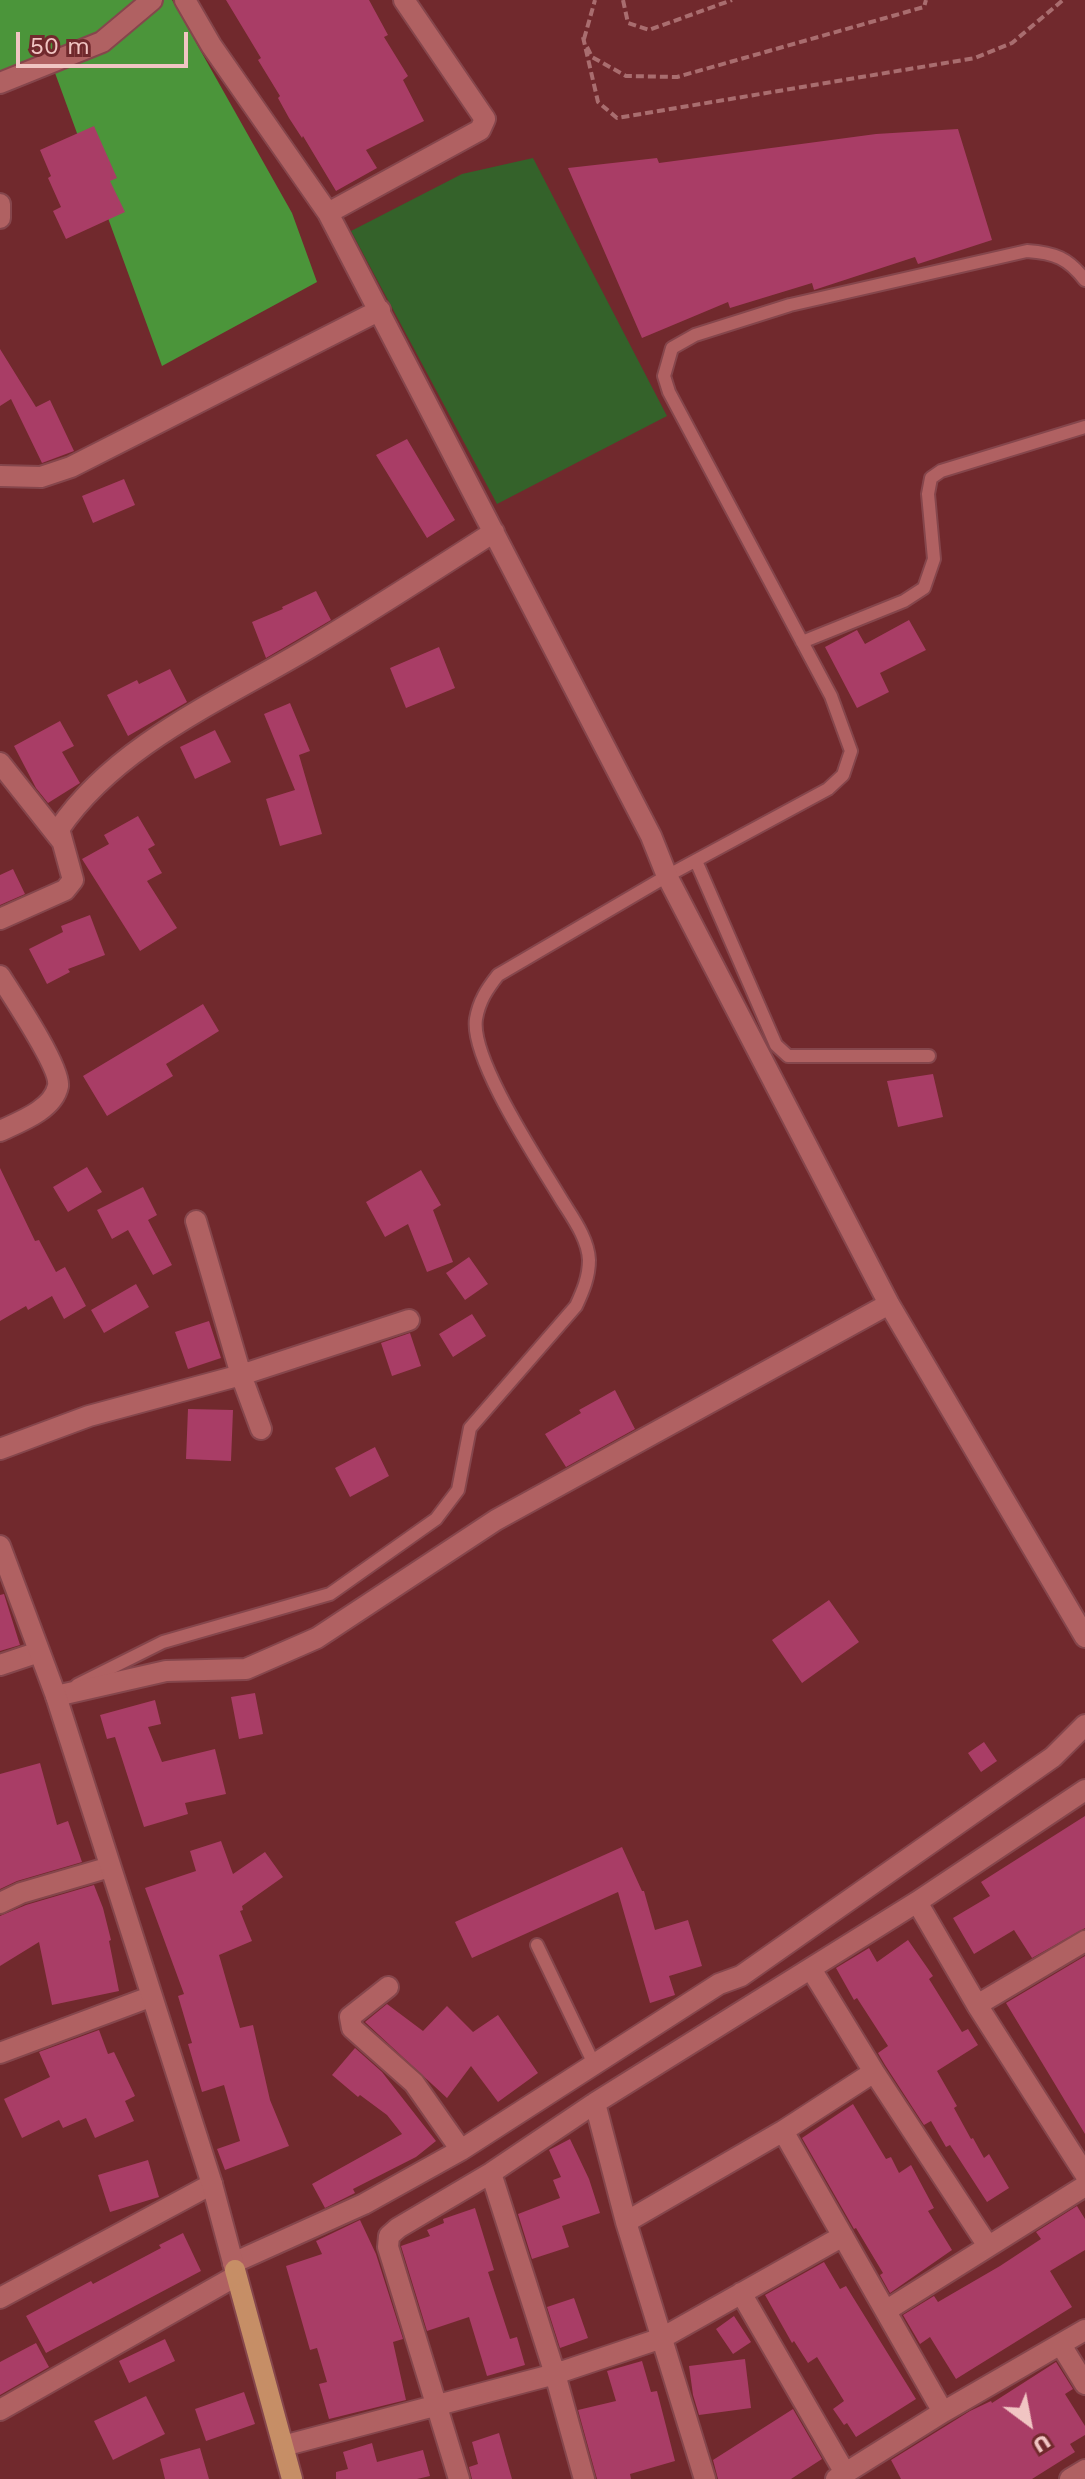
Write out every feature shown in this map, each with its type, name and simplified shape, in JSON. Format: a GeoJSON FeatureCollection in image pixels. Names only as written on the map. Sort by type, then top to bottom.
{"type":"FeatureCollection","features":[{"type":"Feature","properties":{"kind":"main road"},"geometry":{"type":"LineString","coordinates":[[234,2270],[292,2479]]}},
{"type":"Feature","properties":{"kind":"street"},"geometry":{"type":"LineString","coordinates":[[0,83],[102,42],[152,0]]}},
{"type":"Feature","properties":{"kind":"street"},"geometry":{"type":"LineString","coordinates":[[185,0],[211,45],[328,213],[889,1304],[1085,1637]]}},
{"type":"Feature","properties":{"kind":"street"},"geometry":{"type":"LineString","coordinates":[[328,213],[480,130],[485,119],[404,0]]}},
{"type":"Feature","properties":{"kind":"street"},"geometry":{"type":"LineString","coordinates":[[0,204],[0,218]]}},
{"type":"Feature","properties":{"kind":"street"},"geometry":{"type":"LineString","coordinates":[[0,476],[41,477],[71,467],[380,310]]}},
{"type":"Feature","properties":{"kind":"street"},"geometry":{"type":"LineString","coordinates":[[0,919],[65,890],[73,880],[59,829],[73,808],[151,739],[318,643],[494,532]]}},
{"type":"Feature","properties":{"kind":"street"},"geometry":{"type":"LineString","coordinates":[[0,763],[61,840]]}},
{"type":"Feature","properties":{"kind":"street"},"geometry":{"type":"LineString","coordinates":[[0,976],[55,1067],[58,1086],[49,1102],[32,1116],[0,1131]]}},
{"type":"Feature","properties":{"kind":"street"},"geometry":{"type":"LineString","coordinates":[[196,1221],[241,1375],[261,1429]]}},
{"type":"Feature","properties":{"kind":"street"},"geometry":{"type":"LineString","coordinates":[[56,1696],[166,1671],[246,1669],[317,1638],[496,1520],[889,1304]]}},
{"type":"Feature","properties":{"kind":"street"},"geometry":{"type":"LineString","coordinates":[[0,1449],[89,1416],[241,1375],[409,1320]]}},
{"type":"Feature","properties":{"kind":"street"},"geometry":{"type":"LineString","coordinates":[[0,1546],[56,1696],[212,2184],[234,2270]]}},
{"type":"Feature","properties":{"kind":"street"},"geometry":{"type":"LineString","coordinates":[[0,1665],[39,1652]]}},
{"type":"Feature","properties":{"kind":"street"},"geometry":{"type":"LineString","coordinates":[[0,2410],[234,2270],[364,2204],[461,2150],[719,1984],[741,1976],[1053,1757],[1085,1725]]}},
{"type":"Feature","properties":{"kind":"street"},"geometry":{"type":"LineString","coordinates":[[459,2479],[388,2247],[389,2236],[917,1902],[1085,1790]]}},
{"type":"Feature","properties":{"kind":"street"},"geometry":{"type":"LineString","coordinates":[[0,1903],[21,1893],[110,1867]]}},
{"type":"Feature","properties":{"kind":"street"},"geometry":{"type":"LineString","coordinates":[[917,1902],[977,2005],[1085,2174]]}},
{"type":"Feature","properties":{"kind":"street"},"geometry":{"type":"LineString","coordinates":[[977,2005],[1085,1941]]}},
{"type":"Feature","properties":{"kind":"street"},"geometry":{"type":"LineString","coordinates":[[811,1969],[988,2246]]}},
{"type":"Feature","properties":{"kind":"street"},"geometry":{"type":"LineString","coordinates":[[388,1987],[350,2017],[352,2028],[414,2083],[461,2150]]}},
{"type":"Feature","properties":{"kind":"street"},"geometry":{"type":"LineString","coordinates":[[0,2053],[150,1997]]}},
{"type":"Feature","properties":{"kind":"street"},"geometry":{"type":"LineString","coordinates":[[626,2222],[783,2131],[874,2072]]}},
{"type":"Feature","properties":{"kind":"street"},"geometry":{"type":"LineString","coordinates":[[595,2103],[626,2222],[705,2479]]}},
{"type":"Feature","properties":{"kind":"street"},"geometry":{"type":"LineString","coordinates":[[783,2131],[943,2412]]}},
{"type":"Feature","properties":{"kind":"street"},"geometry":{"type":"LineString","coordinates":[[491,2173],[555,2374],[584,2479]]}},
{"type":"Feature","properties":{"kind":"street"},"geometry":{"type":"LineString","coordinates":[[0,2298],[212,2184]]}},
{"type":"Feature","properties":{"kind":"street"},"geometry":{"type":"LineString","coordinates":[[887,2310],[1085,2186]]}},
{"type":"Feature","properties":{"kind":"street"},"geometry":{"type":"LineString","coordinates":[[283,2446],[555,2374],[662,2338],[843,2236]]}},
{"type":"Feature","properties":{"kind":"street"},"geometry":{"type":"LineString","coordinates":[[741,2293],[841,2476],[943,2412],[1085,2330]]}},
{"type":"Feature","properties":{"kind":"street"},"geometry":{"type":"LineString","coordinates":[[1061,2345],[1085,2384]]}},
{"type":"Feature","properties":{"kind":"street"},"geometry":{"type":"LineString","coordinates":[[1070,2479],[1085,2470]]}},
{"type":"Feature","properties":{"kind":"lane"},"geometry":{"type":"LineString","coordinates":[[56,1696],[163,1642],[330,1594],[436,1519],[458,1490],[470,1428],[576,1306],[586,1284],[589,1258],[580,1231],[507,1109],[478,1043],[476,1021],[483,995],[498,975],[667,876],[828,789],[843,775],[851,751],[831,696],[669,392],[664,376],[672,348],[695,335],[790,305],[1027,251],[1045,252],[1071,262],[1085,280]]}},
{"type":"Feature","properties":{"kind":"lane"},"geometry":{"type":"LineString","coordinates":[[802,642],[904,601],[924,588],[934,559],[928,494],[931,478],[941,471],[1085,427]]}},
{"type":"Feature","properties":{"kind":"lane"},"geometry":{"type":"LineString","coordinates":[[696,861],[776,1045],[788,1056],[929,1056]]}},
{"type":"Feature","properties":{"kind":"lane"},"geometry":{"type":"LineString","coordinates":[[537,1945],[594,2064]]}},
{"type":"Feature","properties":{"kind":"path"},"geometry":{"type":"LineString","coordinates":[[595,0],[583,37],[598,102],[617,118],[975,58],[1012,43],[1063,0]]}},
{"type":"Feature","properties":{"kind":"path"},"geometry":{"type":"LineString","coordinates":[[623,0],[628,23],[649,30],[732,0]]}},
{"type":"Feature","properties":{"kind":"path"},"geometry":{"type":"LineString","coordinates":[[583,37],[592,57],[626,76],[677,77],[924,7],[926,0]]}},
{"type":"Feature","properties":{"kind":"green space"},"geometry":{"type":"Polygon","coordinates":[[[0,0],[172,0],[292,213],[317,282],[162,366],[51,62],[0,82],[0,0]]]}},
{"type":"Feature","properties":{"kind":"green space"},"geometry":{"type":"Polygon","coordinates":[[[533,158],[667,416],[497,504],[351,231],[462,174],[533,158]]]}},
{"type":"Feature","properties":{"kind":"building"},"geometry":{"type":"Polygon","coordinates":[[[226,0],[369,0],[388,35],[384,37],[408,76],[403,80],[424,121],[366,150],[377,168],[336,191],[289,118],[278,98],[280,96],[258,60],[261,58],[226,0]]]}},
{"type":"Feature","properties":{"kind":"building"},"geometry":{"type":"Polygon","coordinates":[[[94,126],[117,178],[110,181],[125,212],[66,239],[53,211],[61,207],[40,150],[94,126]]]}},
{"type":"Feature","properties":{"kind":"building"},"geometry":{"type":"Polygon","coordinates":[[[958,129],[992,240],[918,264],[915,257],[814,290],[812,283],[730,308],[728,302],[642,338],[568,168],[657,158],[659,163],[876,134],[958,129]]]}},
{"type":"Feature","properties":{"kind":"building"},"geometry":{"type":"Polygon","coordinates":[[[0,349],[36,407],[50,400],[74,451],[42,463],[11,399],[0,406],[0,349]]]}},
{"type":"Feature","properties":{"kind":"building"},"geometry":{"type":"Polygon","coordinates":[[[407,439],[455,520],[427,538],[376,455],[407,439]]]}},
{"type":"Feature","properties":{"kind":"building"},"geometry":{"type":"Polygon","coordinates":[[[124,479],[135,505],[93,523],[82,496],[124,479]]]}},
{"type":"Feature","properties":{"kind":"building"},"geometry":{"type":"Polygon","coordinates":[[[316,591],[331,620],[266,658],[252,622],[316,591]]]}},
{"type":"Feature","properties":{"kind":"building"},"geometry":{"type":"Polygon","coordinates":[[[909,620],[926,650],[880,673],[889,692],[857,708],[825,647],[857,630],[865,644],[909,620]]]}},
{"type":"Feature","properties":{"kind":"building"},"geometry":{"type":"Polygon","coordinates":[[[439,647],[455,688],[406,708],[390,668],[439,647]]]}},
{"type":"Feature","properties":{"kind":"building"},"geometry":{"type":"Polygon","coordinates":[[[170,669],[187,702],[128,736],[107,695],[137,680],[139,684],[170,669]]]}},
{"type":"Feature","properties":{"kind":"building"},"geometry":{"type":"Polygon","coordinates":[[[290,703],[310,751],[299,755],[322,834],[280,846],[266,799],[295,790],[264,714],[290,703]]]}},
{"type":"Feature","properties":{"kind":"building"},"geometry":{"type":"Polygon","coordinates":[[[60,721],[74,746],[62,752],[80,783],[48,803],[36,788],[14,746],[60,721]]]}},
{"type":"Feature","properties":{"kind":"building"},"geometry":{"type":"Polygon","coordinates":[[[215,730],[231,762],[195,779],[180,747],[215,730]]]}},
{"type":"Feature","properties":{"kind":"building"},"geometry":{"type":"Polygon","coordinates":[[[138,816],[155,845],[148,849],[162,873],[147,881],[177,928],[140,951],[82,859],[109,844],[104,835],[138,816]]]}},
{"type":"Feature","properties":{"kind":"building"},"geometry":{"type":"Polygon","coordinates":[[[13,869],[25,894],[0,905],[0,875],[13,869]]]}},
{"type":"Feature","properties":{"kind":"building"},"geometry":{"type":"Polygon","coordinates":[[[90,915],[105,955],[68,969],[70,972],[47,984],[29,949],[63,932],[61,926],[90,915]]]}},
{"type":"Feature","properties":{"kind":"building"},"geometry":{"type":"Polygon","coordinates":[[[203,1004],[219,1031],[166,1064],[173,1076],[107,1116],[83,1076],[203,1004]]]}},
{"type":"Feature","properties":{"kind":"building"},"geometry":{"type":"Polygon","coordinates":[[[933,1074],[943,1117],[898,1127],[887,1081],[933,1074]]]}},
{"type":"Feature","properties":{"kind":"building"},"geometry":{"type":"Polygon","coordinates":[[[87,1167],[102,1192],[68,1212],[53,1187],[87,1167]]]}},
{"type":"Feature","properties":{"kind":"building"},"geometry":{"type":"Polygon","coordinates":[[[0,1168],[35,1241],[39,1240],[56,1272],[65,1267],[86,1306],[64,1319],[52,1296],[0,1321],[0,1168]]]}},
{"type":"Feature","properties":{"kind":"building"},"geometry":{"type":"Polygon","coordinates":[[[421,1170],[441,1205],[433,1210],[453,1262],[427,1272],[408,1224],[385,1237],[366,1202],[421,1170]]]}},
{"type":"Feature","properties":{"kind":"building"},"geometry":{"type":"Polygon","coordinates":[[[143,1187],[157,1215],[148,1220],[172,1265],[153,1275],[128,1230],[112,1239],[97,1210],[143,1187]]]}},
{"type":"Feature","properties":{"kind":"building"},"geometry":{"type":"Polygon","coordinates":[[[469,1257],[488,1284],[465,1300],[446,1273],[469,1257]]]}},
{"type":"Feature","properties":{"kind":"building"},"geometry":{"type":"Polygon","coordinates":[[[136,1284],[149,1307],[104,1333],[91,1310],[136,1284]]]}},
{"type":"Feature","properties":{"kind":"building"},"geometry":{"type":"Polygon","coordinates":[[[472,1314],[486,1336],[453,1357],[439,1334],[472,1314]]]}},
{"type":"Feature","properties":{"kind":"building"},"geometry":{"type":"Polygon","coordinates":[[[209,1321],[221,1358],[188,1369],[175,1332],[209,1321]]]}},
{"type":"Feature","properties":{"kind":"building"},"geometry":{"type":"Polygon","coordinates":[[[410,1333],[421,1366],[392,1376],[381,1343],[410,1333]]]}},
{"type":"Feature","properties":{"kind":"building"},"geometry":{"type":"Polygon","coordinates":[[[615,1390],[635,1429],[566,1467],[545,1434],[615,1390]]]}},
{"type":"Feature","properties":{"kind":"building"},"geometry":{"type":"Polygon","coordinates":[[[188,1409],[233,1410],[231,1461],[186,1459],[188,1409]]]}},
{"type":"Feature","properties":{"kind":"building"},"geometry":{"type":"Polygon","coordinates":[[[375,1447],[389,1476],[350,1497],[335,1468],[375,1447]]]}},
{"type":"Feature","properties":{"kind":"building"},"geometry":{"type":"Polygon","coordinates":[[[4,1594],[20,1645],[0,1651],[0,1595],[4,1594]]]}},
{"type":"Feature","properties":{"kind":"building"},"geometry":{"type":"Polygon","coordinates":[[[829,1600],[859,1642],[802,1683],[772,1640],[829,1600]]]}},
{"type":"Feature","properties":{"kind":"building"},"geometry":{"type":"Polygon","coordinates":[[[255,1693],[263,1734],[239,1739],[231,1697],[255,1693]]]}},
{"type":"Feature","properties":{"kind":"building"},"geometry":{"type":"Polygon","coordinates":[[[155,1700],[161,1724],[148,1727],[162,1762],[215,1749],[226,1794],[185,1803],[188,1814],[144,1827],[115,1737],[107,1739],[100,1715],[155,1700]]]}},
{"type":"Feature","properties":{"kind":"building"},"geometry":{"type":"Polygon","coordinates":[[[984,1742],[997,1761],[981,1772],[968,1753],[984,1742]]]}},
{"type":"Feature","properties":{"kind":"building"},"geometry":{"type":"Polygon","coordinates":[[[40,1763],[57,1825],[68,1821],[82,1862],[0,1889],[0,1774],[40,1763]]]}},
{"type":"Feature","properties":{"kind":"building"},"geometry":{"type":"Polygon","coordinates":[[[1085,1816],[1085,1928],[1032,1958],[1014,1930],[974,1954],[953,1918],[990,1896],[981,1882],[1085,1816]]]}},
{"type":"Feature","properties":{"kind":"building"},"geometry":{"type":"Polygon","coordinates":[[[221,1841],[233,1874],[265,1852],[283,1877],[242,1906],[243,1910],[240,1911],[252,1941],[219,1955],[240,2028],[253,2025],[270,2100],[289,2146],[225,2170],[217,2149],[240,2141],[224,2085],[202,2092],[178,1996],[184,1994],[145,1888],[196,1871],[190,1851],[221,1841]]]}},
{"type":"Feature","properties":{"kind":"building"},"geometry":{"type":"Polygon","coordinates":[[[622,1847],[644,1891],[655,1930],[688,1920],[702,1966],[669,1976],[675,1995],[650,2003],[618,1892],[472,1958],[455,1922],[622,1847]]]}},
{"type":"Feature","properties":{"kind":"building"},"geometry":{"type":"Polygon","coordinates":[[[94,1885],[111,1940],[119,1991],[52,2005],[39,1942],[0,1966],[0,1916],[94,1885]]]}},
{"type":"Feature","properties":{"kind":"building"},"geometry":{"type":"Polygon","coordinates":[[[908,1940],[933,1976],[929,1979],[962,2032],[968,2029],[978,2045],[937,2071],[971,2139],[984,2158],[989,2154],[1009,2188],[987,2202],[950,2145],[946,2147],[931,2121],[924,2125],[885,2065],[878,2053],[888,2046],[857,1998],[854,2000],[836,1968],[869,1948],[877,1962],[908,1940]]]}},
{"type":"Feature","properties":{"kind":"building"},"geometry":{"type":"Polygon","coordinates":[[[1085,1956],[1085,2134],[1006,2003],[1085,1956]]]}},
{"type":"Feature","properties":{"kind":"building"},"geometry":{"type":"Polygon","coordinates":[[[387,2004],[423,2031],[447,2006],[473,2032],[498,2015],[538,2073],[498,2102],[471,2066],[447,2098],[365,2022],[387,2004]]]}},
{"type":"Feature","properties":{"kind":"building"},"geometry":{"type":"Polygon","coordinates":[[[99,2030],[108,2054],[114,2052],[135,2096],[125,2101],[134,2121],[95,2138],[86,2118],[63,2128],[59,2120],[22,2138],[4,2099],[50,2077],[39,2052],[99,2030]]]}},
{"type":"Feature","properties":{"kind":"building"},"geometry":{"type":"Polygon","coordinates":[[[355,2048],[382,2072],[436,2141],[416,2157],[353,2189],[355,2193],[325,2208],[312,2184],[402,2134],[387,2115],[360,2095],[358,2097],[332,2075],[355,2048]]]}},
{"type":"Feature","properties":{"kind":"building"},"geometry":{"type":"Polygon","coordinates":[[[853,2104],[886,2159],[891,2157],[899,2173],[911,2165],[934,2208],[928,2211],[952,2250],[890,2293],[880,2275],[883,2273],[802,2138],[853,2104]]]}},
{"type":"Feature","properties":{"kind":"building"},"geometry":{"type":"Polygon","coordinates":[[[570,2139],[589,2179],[600,2213],[562,2226],[569,2247],[532,2259],[518,2214],[560,2198],[553,2180],[561,2177],[549,2150],[570,2139]]]}},
{"type":"Feature","properties":{"kind":"building"},"geometry":{"type":"Polygon","coordinates":[[[148,2160],[159,2197],[110,2212],[98,2175],[148,2160]]]}},
{"type":"Feature","properties":{"kind":"building"},"geometry":{"type":"Polygon","coordinates":[[[1077,2206],[1085,2219],[1085,2250],[1050,2271],[1072,2307],[956,2379],[930,2337],[920,2344],[903,2315],[934,2296],[938,2302],[1000,2266],[1041,2239],[1036,2232],[1077,2206]]]}},
{"type":"Feature","properties":{"kind":"building"},"geometry":{"type":"Polygon","coordinates":[[[475,2208],[494,2270],[488,2272],[510,2339],[517,2337],[525,2365],[487,2376],[469,2317],[427,2331],[401,2246],[430,2236],[427,2230],[444,2223],[443,2219],[475,2208]]]}},
{"type":"Feature","properties":{"kind":"building"},"geometry":{"type":"Polygon","coordinates":[[[360,2220],[376,2254],[403,2339],[393,2342],[406,2400],[329,2419],[319,2384],[327,2382],[317,2348],[310,2350],[286,2266],[322,2254],[316,2241],[360,2220]]]}},
{"type":"Feature","properties":{"kind":"building"},"geometry":{"type":"Polygon","coordinates":[[[183,2233],[201,2271],[46,2353],[26,2316],[91,2281],[93,2284],[183,2233]]]}},
{"type":"Feature","properties":{"kind":"building"},"geometry":{"type":"Polygon","coordinates":[[[824,2262],[840,2289],[846,2286],[916,2399],[856,2437],[833,2409],[844,2401],[817,2357],[808,2363],[794,2341],[792,2343],[765,2295],[824,2262]]]}},
{"type":"Feature","properties":{"kind":"building"},"geometry":{"type":"Polygon","coordinates":[[[574,2298],[588,2338],[560,2348],[547,2307],[574,2298]]]}},
{"type":"Feature","properties":{"kind":"building"},"geometry":{"type":"Polygon","coordinates":[[[734,2316],[751,2342],[733,2354],[716,2329],[734,2316]]]}},
{"type":"Feature","properties":{"kind":"building"},"geometry":{"type":"Polygon","coordinates":[[[165,2339],[175,2361],[129,2383],[119,2361],[165,2339]]]}},
{"type":"Feature","properties":{"kind":"building"},"geometry":{"type":"Polygon","coordinates":[[[36,2343],[49,2367],[0,2395],[0,2362],[36,2343]]]}},
{"type":"Feature","properties":{"kind":"building"},"geometry":{"type":"Polygon","coordinates":[[[745,2359],[751,2408],[699,2415],[689,2366],[745,2359]]]}},
{"type":"Feature","properties":{"kind":"building"},"geometry":{"type":"Polygon","coordinates":[[[642,2361],[651,2392],[657,2391],[675,2461],[630,2474],[631,2479],[597,2479],[578,2410],[616,2401],[607,2371],[642,2361]]]}},
{"type":"Feature","properties":{"kind":"building"},"geometry":{"type":"Polygon","coordinates":[[[1056,2362],[1073,2389],[1065,2394],[1085,2426],[1085,2435],[1070,2444],[1075,2452],[1032,2479],[901,2479],[891,2460],[970,2411],[992,2403],[1056,2362]]]}},
{"type":"Feature","properties":{"kind":"building"},"geometry":{"type":"Polygon","coordinates":[[[244,2392],[255,2424],[206,2441],[195,2409],[244,2392]]]}},
{"type":"Feature","properties":{"kind":"building"},"geometry":{"type":"Polygon","coordinates":[[[146,2396],[165,2434],[113,2460],[94,2421],[146,2396]]]}},
{"type":"Feature","properties":{"kind":"building"},"geometry":{"type":"Polygon","coordinates":[[[793,2409],[822,2459],[791,2479],[718,2479],[713,2460],[793,2409]]]}},
{"type":"Feature","properties":{"kind":"building"},"geometry":{"type":"Polygon","coordinates":[[[499,2433],[512,2479],[472,2479],[469,2467],[478,2464],[472,2442],[499,2433]]]}},
{"type":"Feature","properties":{"kind":"building"},"geometry":{"type":"Polygon","coordinates":[[[372,2443],[377,2462],[423,2450],[430,2476],[417,2479],[336,2479],[336,2472],[348,2469],[343,2452],[372,2443]]]}},
{"type":"Feature","properties":{"kind":"building"},"geometry":{"type":"Polygon","coordinates":[[[200,2448],[209,2479],[165,2479],[160,2459],[200,2448]]]}}]}
